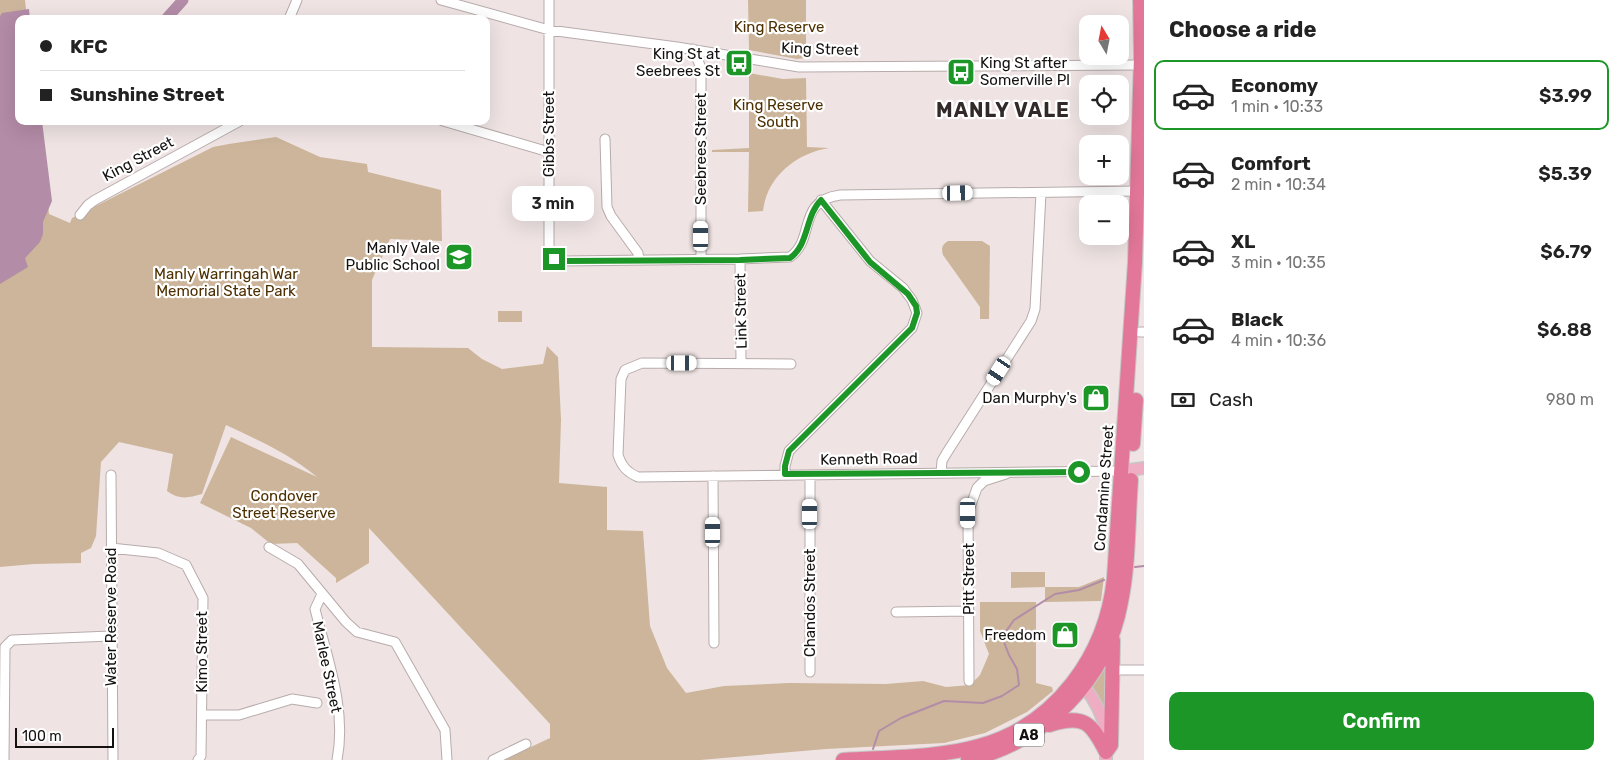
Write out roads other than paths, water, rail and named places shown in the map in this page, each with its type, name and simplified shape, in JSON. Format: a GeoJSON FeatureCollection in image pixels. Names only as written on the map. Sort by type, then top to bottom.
{"type":"FeatureCollection","features":[{"type":"Feature","properties":{"kind":"highway","name":"Condamine Street"},"geometry":{"type":"LineString","coordinates":[[1132,470],[1132,320],[1142,65],[1140,0]]}},
{"type":"Feature","properties":{"kind":"highway","name":"Condamine Street"},"geometry":{"type":"LineString","coordinates":[[1114,631],[1121,602],[1120,562],[1132,470],[1142,332],[1144,250]]}},
{"type":"Feature","properties":{"kind":"highway","name":"Condamine Street"},"geometry":{"type":"LineString","coordinates":[[1079,687],[1090,656],[1103,630],[1119,577]]}},
{"type":"Feature","properties":{"kind":"highway"},"geometry":{"type":"LineString","coordinates":[[1106,756],[1111,745],[1114,631]]}},
{"type":"Feature","properties":{"kind":"highway","name":"A8"},"geometry":{"type":"LineString","coordinates":[[968,760],[1008,747],[1044,726],[1062,711],[1101,659],[1114,631]]}},
{"type":"Feature","properties":{"kind":"highway","name":"A8"},"geometry":{"type":"LineString","coordinates":[[843,760],[927,754],[980,746],[1009,734],[1037,718],[1079,687]]}},
{"type":"Feature","properties":{"kind":"highway"},"geometry":{"type":"LineString","coordinates":[[1044,726],[1071,719],[1082,721],[1097,733],[1106,756]]}},
{"type":"Feature","properties":{"kind":"main road"},"geometry":{"type":"LineString","coordinates":[[1079,687],[1094,716],[1106,756]]}},
{"type":"Feature","properties":{"kind":"street"},"geometry":{"type":"LineString","coordinates":[[291,15],[297,0]]}},
{"type":"Feature","properties":{"kind":"street","name":"King Street"},"geometry":{"type":"LineString","coordinates":[[441,0],[549,30],[692,49],[799,67],[1142,65]]}},
{"type":"Feature","properties":{"kind":"street","name":"Gibbs Street"},"geometry":{"type":"LineString","coordinates":[[549,0],[549,249],[552,262],[639,260]]}},
{"type":"Feature","properties":{"kind":"street","name":"Seebrees Street"},"geometry":{"type":"LineString","coordinates":[[692,49],[701,68],[701,259]]}},
{"type":"Feature","properties":{"kind":"street"},"geometry":{"type":"LineString","coordinates":[[701,68],[712,52]]}},
{"type":"Feature","properties":{"kind":"street","name":"King Street"},"geometry":{"type":"LineString","coordinates":[[80,215],[95,200],[233,125]]}},
{"type":"Feature","properties":{"kind":"street"},"geometry":{"type":"LineString","coordinates":[[457,125],[549,152]]}},
{"type":"Feature","properties":{"kind":"street"},"geometry":{"type":"LineString","coordinates":[[606,140],[607,207],[611,216],[638,253],[639,260],[784,259],[794,254],[800,248],[812,212],[821,200],[840,195],[1137,191]]}},
{"type":"Feature","properties":{"kind":"street"},"geometry":{"type":"LineString","coordinates":[[941,473],[942,461],[946,454],[1031,321],[1035,309],[1041,193]]}},
{"type":"Feature","properties":{"kind":"street"},"geometry":{"type":"LineString","coordinates":[[785,474],[789,451],[912,328],[917,313],[916,306],[908,294],[870,262],[821,200]]}},
{"type":"Feature","properties":{"kind":"street","name":"Link Street"},"geometry":{"type":"LineString","coordinates":[[740,260],[742,363]]}},
{"type":"Feature","properties":{"kind":"street","name":"Kenneth Road"},"geometry":{"type":"LineString","coordinates":[[742,363],[642,363],[626,370],[621,379],[618,455],[621,464],[628,472],[638,477],[1132,470]]}},
{"type":"Feature","properties":{"kind":"street"},"geometry":{"type":"LineString","coordinates":[[742,363],[791,364]]}},
{"type":"Feature","properties":{"kind":"street","name":"Pitt Street"},"geometry":{"type":"LineString","coordinates":[[970,681],[968,513],[977,488],[984,481],[1012,472]]}},
{"type":"Feature","properties":{"kind":"street","name":"Water Reserve Road"},"geometry":{"type":"LineString","coordinates":[[111,475],[113,760]]}},
{"type":"Feature","properties":{"kind":"street","name":"Chandos Street"},"geometry":{"type":"LineString","coordinates":[[810,475],[810,672]]}},
{"type":"Feature","properties":{"kind":"street"},"geometry":{"type":"LineString","coordinates":[[713,476],[714,643]]}},
{"type":"Feature","properties":{"kind":"street"},"geometry":{"type":"LineString","coordinates":[[269,547],[298,564],[346,622],[357,632],[394,642],[445,730],[447,760]]}},
{"type":"Feature","properties":{"kind":"street","name":"Kimo Street"},"geometry":{"type":"LineString","coordinates":[[111,548],[158,553],[186,565],[203,598],[201,756],[198,760]]}},
{"type":"Feature","properties":{"kind":"street","name":"Marlee Street"},"geometry":{"type":"LineString","coordinates":[[322,594],[315,609],[338,703],[340,741],[337,760]]}},
{"type":"Feature","properties":{"kind":"street"},"geometry":{"type":"LineString","coordinates":[[896,612],[969,611]]}},
{"type":"Feature","properties":{"kind":"street"},"geometry":{"type":"LineString","coordinates":[[4,760],[5,647],[12,640],[111,636]]}},
{"type":"Feature","properties":{"kind":"street"},"geometry":{"type":"LineString","coordinates":[[1112,670],[1144,670]]}},
{"type":"Feature","properties":{"kind":"street"},"geometry":{"type":"LineString","coordinates":[[202,715],[239,715],[292,699],[318,703]]}},
{"type":"Feature","properties":{"kind":"street"},"geometry":{"type":"LineString","coordinates":[[493,760],[526,744]]}},
{"type":"Feature","properties":{"kind":"waterway"},"geometry":{"type":"LineString","coordinates":[[170,15],[183,0]]}},
{"type":"Feature","properties":{"kind":"waterway"},"geometry":{"type":"LineString","coordinates":[[1135,567],[1144,566]]}},
{"type":"Feature","properties":{"kind":"waterway"},"geometry":{"type":"LineString","coordinates":[[873,749],[879,731],[901,718],[944,701],[983,703],[1002,696],[1019,685],[1017,669],[1002,637],[1014,620],[1055,594],[1079,590],[1104,580]]}},
{"type":"Feature","properties":{"kind":"place","name":"King St at Seebrees St"},"geometry":{"type":"Point","coordinates":[739,63]}},
{"type":"Feature","properties":{"kind":"place","name":"King St after Somerville Pl"},"geometry":{"type":"Point","coordinates":[961,72]}},
{"type":"Feature","properties":{"kind":"place","name":"Manly Vale Public School"},"geometry":{"type":"Point","coordinates":[459,257]}},
{"type":"Feature","properties":{"kind":"place","name":"Dan Murphy's"},"geometry":{"type":"Point","coordinates":[1096,398]}},
{"type":"Feature","properties":{"kind":"place","name":"Freedom"},"geometry":{"type":"Point","coordinates":[1065,635]}},
{"type":"Feature","properties":{"kind":"district","name":"MANLY VALE"},"geometry":{"type":"Point","coordinates":[1003,110]}},
{"type":"Feature","properties":{"kind":"park label","name":"King Reserve"},"geometry":{"type":"Point","coordinates":[779,27]}},
{"type":"Feature","properties":{"kind":"park label","name":"King Reserve South"},"geometry":{"type":"Point","coordinates":[778,114]}},
{"type":"Feature","properties":{"kind":"park label","name":"Manly Warringah War Memorial State Park"},"geometry":{"type":"Point","coordinates":[226,282]}},
{"type":"Feature","properties":{"kind":"park label","name":"Condover Street Reserve"},"geometry":{"type":"Point","coordinates":[284,504]}}]}
